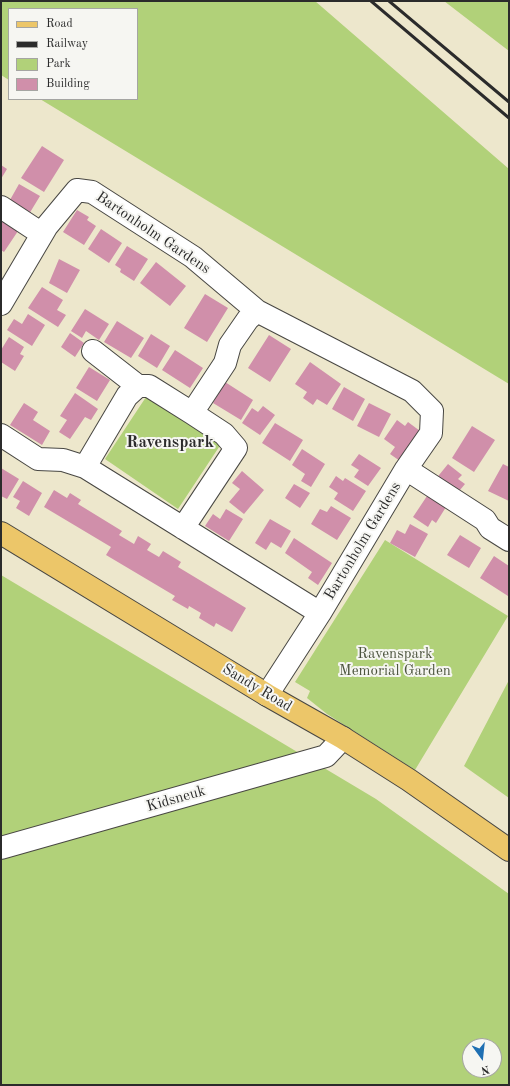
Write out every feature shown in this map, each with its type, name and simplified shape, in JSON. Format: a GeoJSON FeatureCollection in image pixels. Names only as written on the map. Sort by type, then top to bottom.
{"type":"FeatureCollection","features":[{"type":"Feature","properties":{"kind":"main road","name":"Sandy Road"},"geometry":{"type":"LineString","coordinates":[[1,533],[267,695],[343,738],[409,780],[509,850]]}},
{"type":"Feature","properties":{"kind":"street","name":"Bartonholm Gardens"},"geometry":{"type":"LineString","coordinates":[[1,304],[42,234],[76,190],[92,192],[193,258],[257,311],[412,391],[432,411],[431,433],[406,469],[320,613],[267,695]]}},
{"type":"Feature","properties":{"kind":"street"},"geometry":{"type":"LineString","coordinates":[[1,207],[42,234]]}},
{"type":"Feature","properties":{"kind":"street"},"geometry":{"type":"LineString","coordinates":[[192,413],[225,363],[230,345],[248,318],[257,311]]}},
{"type":"Feature","properties":{"kind":"street"},"geometry":{"type":"LineString","coordinates":[[94,351],[138,386],[148,386],[224,434],[236,448],[183,528]]}},
{"type":"Feature","properties":{"kind":"street"},"geometry":{"type":"LineString","coordinates":[[85,467],[127,396],[138,386]]}},
{"type":"Feature","properties":{"kind":"street","name":"Bartonholm Gardens"},"geometry":{"type":"LineString","coordinates":[[1,435],[38,459],[63,460],[85,467],[320,613]]}},
{"type":"Feature","properties":{"kind":"street","name":"Bartonholm Gardens"},"geometry":{"type":"LineString","coordinates":[[406,469],[485,520],[490,528],[509,540]]}},
{"type":"Feature","properties":{"kind":"street"},"geometry":{"type":"LineString","coordinates":[[485,520],[498,516],[509,523]]}},
{"type":"Feature","properties":{"kind":"street","name":"Kidsneuk"},"geometry":{"type":"LineString","coordinates":[[1,848],[326,756],[343,738]]}},
{"type":"Feature","properties":{"kind":"green space"},"geometry":{"type":"Polygon","coordinates":[[[1,1],[315,1],[509,169],[509,384],[42,100],[138,100],[138,8],[8,8],[8,79],[1,75],[1,1]]]}},
{"type":"Feature","properties":{"kind":"green space"},"geometry":{"type":"Polygon","coordinates":[[[444,1],[509,1],[509,51],[444,1]]]}},
{"type":"Feature","properties":{"kind":"green space"},"geometry":{"type":"Polygon","coordinates":[[[146,397],[221,444],[178,509],[105,459],[146,397]]]}},
{"type":"Feature","properties":{"kind":"green space","name":"Ravenspark Memorial Garden"},"geometry":{"type":"Polygon","coordinates":[[[385,540],[508,616],[415,770],[327,714],[307,698],[310,691],[295,682],[385,540]]]}},
{"type":"Feature","properties":{"kind":"green space"},"geometry":{"type":"Polygon","coordinates":[[[1,575],[376,799],[509,894],[509,1085],[1,1085],[1,575]]]}},
{"type":"Feature","properties":{"kind":"green space"},"geometry":{"type":"Polygon","coordinates":[[[509,680],[509,798],[464,766],[509,680]]]}},
{"type":"Feature","properties":{"kind":"building"},"geometry":{"type":"Polygon","coordinates":[[[42,146],[64,160],[44,192],[21,178],[42,146]]]}},
{"type":"Feature","properties":{"kind":"building"},"geometry":{"type":"Polygon","coordinates":[[[1,165],[7,169],[1,179],[1,165]]]}},
{"type":"Feature","properties":{"kind":"building"},"geometry":{"type":"Polygon","coordinates":[[[19,184],[40,196],[26,219],[6,207],[19,184]]]}},
{"type":"Feature","properties":{"kind":"building"},"geometry":{"type":"Polygon","coordinates":[[[77,210],[89,217],[87,220],[96,226],[84,245],[63,232],[77,210]]]}},
{"type":"Feature","properties":{"kind":"building"},"geometry":{"type":"Polygon","coordinates":[[[1,220],[18,231],[4,252],[1,250],[1,220]]]}},
{"type":"Feature","properties":{"kind":"building"},"geometry":{"type":"Polygon","coordinates":[[[101,229],[122,243],[109,263],[88,249],[101,229]]]}},
{"type":"Feature","properties":{"kind":"building"},"geometry":{"type":"Polygon","coordinates":[[[127,246],[148,259],[134,281],[120,272],[121,269],[115,265],[127,246]]]}},
{"type":"Feature","properties":{"kind":"building"},"geometry":{"type":"Polygon","coordinates":[[[59,259],[80,270],[67,293],[49,283],[59,259]]]}},
{"type":"Feature","properties":{"kind":"building"},"geometry":{"type":"Polygon","coordinates":[[[156,262],[186,286],[170,306],[140,283],[156,262]]]}},
{"type":"Feature","properties":{"kind":"building"},"geometry":{"type":"Polygon","coordinates":[[[42,287],[63,300],[57,310],[66,315],[58,327],[28,308],[42,287]]]}},
{"type":"Feature","properties":{"kind":"building"},"geometry":{"type":"Polygon","coordinates":[[[205,294],[228,308],[207,342],[184,328],[205,294]]]}},
{"type":"Feature","properties":{"kind":"building"},"geometry":{"type":"Polygon","coordinates":[[[85,309],[109,324],[99,340],[86,331],[82,338],[71,331],[85,309]]]}},
{"type":"Feature","properties":{"kind":"building"},"geometry":{"type":"Polygon","coordinates":[[[28,314],[45,325],[32,346],[7,330],[14,319],[22,324],[28,314]]]}},
{"type":"Feature","properties":{"kind":"building"},"geometry":{"type":"Polygon","coordinates":[[[117,321],[144,338],[131,358],[104,342],[117,321]]]}},
{"type":"Feature","properties":{"kind":"building"},"geometry":{"type":"Polygon","coordinates":[[[70,333],[84,343],[75,357],[61,347],[70,333]]]}},
{"type":"Feature","properties":{"kind":"building"},"geometry":{"type":"Polygon","coordinates":[[[151,334],[170,346],[157,368],[138,356],[151,334]]]}},
{"type":"Feature","properties":{"kind":"building"},"geometry":{"type":"Polygon","coordinates":[[[269,335],[291,349],[270,382],[248,368],[269,335]]]}},
{"type":"Feature","properties":{"kind":"building"},"geometry":{"type":"Polygon","coordinates":[[[9,337],[24,347],[20,354],[24,356],[15,371],[1,362],[1,350],[9,337]]]}},
{"type":"Feature","properties":{"kind":"building"},"geometry":{"type":"Polygon","coordinates":[[[175,350],[203,368],[190,388],[162,370],[175,350]]]}},
{"type":"Feature","properties":{"kind":"building"},"geometry":{"type":"Polygon","coordinates":[[[310,362],[341,384],[327,405],[317,399],[313,405],[303,398],[307,392],[295,384],[310,362]]]}},
{"type":"Feature","properties":{"kind":"building"},"geometry":{"type":"Polygon","coordinates":[[[89,367],[110,380],[97,401],[76,388],[89,367]]]}},
{"type":"Feature","properties":{"kind":"building"},"geometry":{"type":"Polygon","coordinates":[[[225,382],[253,400],[241,420],[213,403],[225,382]]]}},
{"type":"Feature","properties":{"kind":"building"},"geometry":{"type":"Polygon","coordinates":[[[344,387],[365,399],[353,421],[332,409],[344,387]]]}},
{"type":"Feature","properties":{"kind":"building"},"geometry":{"type":"Polygon","coordinates":[[[75,393],[98,409],[91,420],[85,417],[70,439],[59,432],[67,420],[60,416],[75,393]]]}},
{"type":"Feature","properties":{"kind":"building"},"geometry":{"type":"Polygon","coordinates":[[[24,403],[38,412],[33,420],[50,431],[42,445],[10,425],[24,403]]]}},
{"type":"Feature","properties":{"kind":"building"},"geometry":{"type":"Polygon","coordinates":[[[369,403],[391,414],[379,437],[357,426],[369,403]]]}},
{"type":"Feature","properties":{"kind":"building"},"geometry":{"type":"Polygon","coordinates":[[[263,406],[275,415],[260,435],[242,423],[252,408],[258,412],[263,406]]]}},
{"type":"Feature","properties":{"kind":"building"},"geometry":{"type":"Polygon","coordinates":[[[397,420],[405,426],[408,422],[420,431],[400,461],[390,454],[395,447],[384,439],[397,420]]]}},
{"type":"Feature","properties":{"kind":"building"},"geometry":{"type":"Polygon","coordinates":[[[275,423],[303,440],[290,461],[262,443],[275,423]]]}},
{"type":"Feature","properties":{"kind":"building"},"geometry":{"type":"Polygon","coordinates":[[[472,426],[495,440],[474,472],[452,458],[472,426]]]}},
{"type":"Feature","properties":{"kind":"building"},"geometry":{"type":"Polygon","coordinates":[[[302,449],[325,464],[311,487],[301,481],[305,474],[292,465],[302,449]]]}},
{"type":"Feature","properties":{"kind":"building"},"geometry":{"type":"Polygon","coordinates":[[[359,454],[381,468],[368,486],[354,477],[359,470],[351,465],[359,454]]]}},
{"type":"Feature","properties":{"kind":"building"},"geometry":{"type":"Polygon","coordinates":[[[448,464],[462,475],[458,479],[465,484],[455,496],[435,480],[448,464]]]}},
{"type":"Feature","properties":{"kind":"building"},"geometry":{"type":"Polygon","coordinates":[[[503,464],[509,467],[509,501],[488,491],[503,464]]]}},
{"type":"Feature","properties":{"kind":"building"},"geometry":{"type":"Polygon","coordinates":[[[1,468],[19,479],[7,499],[1,496],[1,468]]]}},
{"type":"Feature","properties":{"kind":"building"},"geometry":{"type":"Polygon","coordinates":[[[242,471],[264,490],[244,514],[229,502],[240,489],[232,483],[242,471]]]}},
{"type":"Feature","properties":{"kind":"building"},"geometry":{"type":"Polygon","coordinates":[[[336,476],[343,481],[345,478],[366,491],[353,511],[334,499],[338,493],[329,487],[336,476]]]}},
{"type":"Feature","properties":{"kind":"building"},"geometry":{"type":"Polygon","coordinates":[[[23,481],[42,493],[29,516],[16,508],[20,501],[13,497],[23,481]]]}},
{"type":"Feature","properties":{"kind":"building"},"geometry":{"type":"Polygon","coordinates":[[[294,484],[310,493],[300,508],[285,498],[294,484]]]}},
{"type":"Feature","properties":{"kind":"building"},"geometry":{"type":"Polygon","coordinates":[[[54,490],[67,498],[70,493],[81,500],[78,504],[122,531],[119,535],[134,544],[138,536],[151,544],[147,550],[159,557],[163,551],[181,562],[178,567],[246,608],[232,632],[216,623],[214,627],[199,618],[201,613],[189,606],[188,609],[172,600],[175,596],[106,555],[111,547],[44,507],[54,490]]]}},
{"type":"Feature","properties":{"kind":"building"},"geometry":{"type":"Polygon","coordinates":[[[427,496],[446,507],[436,523],[432,520],[428,527],[413,517],[427,496]]]}},
{"type":"Feature","properties":{"kind":"building"},"geometry":{"type":"Polygon","coordinates":[[[331,506],[351,518],[337,540],[311,524],[320,509],[327,512],[331,506]]]}},
{"type":"Feature","properties":{"kind":"building"},"geometry":{"type":"Polygon","coordinates":[[[226,509],[243,519],[229,541],[205,526],[213,514],[220,519],[226,509]]]}},
{"type":"Feature","properties":{"kind":"building"},"geometry":{"type":"Polygon","coordinates":[[[270,519],[291,531],[281,548],[271,542],[266,550],[255,543],[270,519]]]}},
{"type":"Feature","properties":{"kind":"building"},"geometry":{"type":"Polygon","coordinates":[[[410,524],[428,534],[415,557],[390,543],[397,530],[405,534],[410,524]]]}},
{"type":"Feature","properties":{"kind":"building"},"geometry":{"type":"Polygon","coordinates":[[[460,535],[481,548],[469,568],[447,555],[460,535]]]}},
{"type":"Feature","properties":{"kind":"building"},"geometry":{"type":"Polygon","coordinates":[[[294,538],[332,563],[318,585],[308,578],[312,572],[285,553],[294,538]]]}},
{"type":"Feature","properties":{"kind":"building"},"geometry":{"type":"Polygon","coordinates":[[[494,556],[509,566],[508,596],[480,578],[494,556]]]}},
{"type":"Feature","properties":{"kind":"railway"},"geometry":{"type":"LineString","coordinates":[[371,1],[509,118]]}},
{"type":"Feature","properties":{"kind":"railway"},"geometry":{"type":"LineString","coordinates":[[389,1],[509,102]]}},
{"type":"Feature","properties":{"kind":"district","name":"Ravenspark"},"geometry":{"type":"Point","coordinates":[170,443]}}]}
